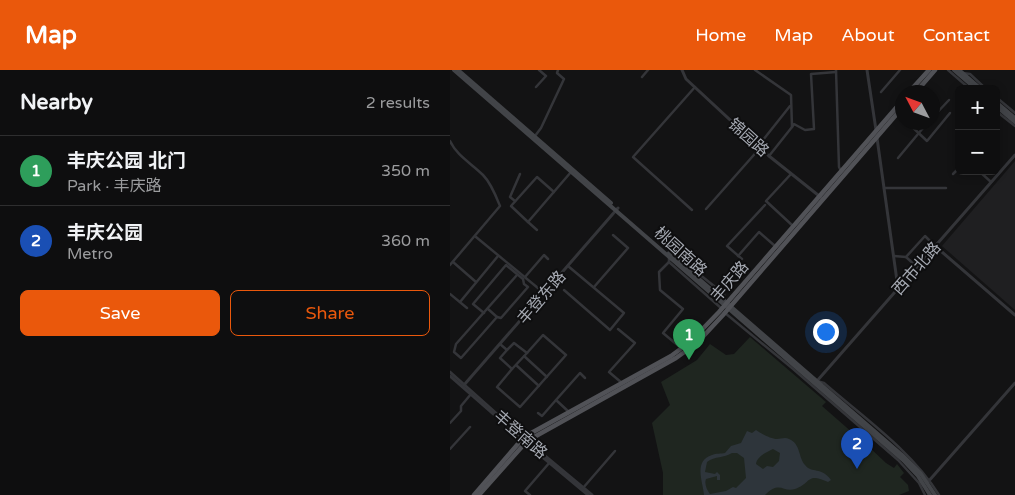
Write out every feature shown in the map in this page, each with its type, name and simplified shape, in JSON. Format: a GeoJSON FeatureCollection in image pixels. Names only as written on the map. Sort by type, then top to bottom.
{"type":"FeatureCollection","features":[{"type":"Feature","properties":{"kind":"main road","name":"桃园南路"},"geometry":{"type":"LineString","coordinates":[[454,70],[571,172],[617,209]]}},
{"type":"Feature","properties":{"kind":"main road","name":"桃园南路"},"geometry":{"type":"LineString","coordinates":[[458,70],[670,255],[716,299],[817,381],[902,455],[928,482],[935,495]]}},
{"type":"Feature","properties":{"kind":"main road"},"geometry":{"type":"LineString","coordinates":[[915,85],[929,70]]}},
{"type":"Feature","properties":{"kind":"main road"},"geometry":{"type":"LineString","coordinates":[[922,85],[935,70]]}},
{"type":"Feature","properties":{"kind":"main road"},"geometry":{"type":"LineString","coordinates":[[954,70],[971,85]]}},
{"type":"Feature","properties":{"kind":"main road"},"geometry":{"type":"LineString","coordinates":[[960,71],[976,85]]}},
{"type":"Feature","properties":{"kind":"main road"},"geometry":{"type":"LineString","coordinates":[[1000,107],[1015,120]]}},
{"type":"Feature","properties":{"kind":"main road","name":"丰庆路"},"geometry":{"type":"LineString","coordinates":[[479,495],[525,440],[676,358],[697,343],[776,246],[821,198],[841,171],[895,108]]}},
{"type":"Feature","properties":{"kind":"main road","name":"丰庆路"},"geometry":{"type":"LineString","coordinates":[[474,495],[525,440],[569,412],[682,349],[694,339],[726,306],[895,116]]}},
{"type":"Feature","properties":{"kind":"main road","name":"桃园南路"},"geometry":{"type":"LineString","coordinates":[[726,306],[903,460],[918,476],[930,495]]}},
{"type":"Feature","properties":{"kind":"street"},"geometry":{"type":"LineString","coordinates":[[536,87],[546,76],[538,70]]}},
{"type":"Feature","properties":{"kind":"street"},"geometry":{"type":"LineString","coordinates":[[535,136],[541,128],[564,79],[557,73],[558,70]]}},
{"type":"Feature","properties":{"kind":"street"},"geometry":{"type":"LineString","coordinates":[[642,77],[648,70]]}},
{"type":"Feature","properties":{"kind":"street","name":"锦园路"},"geometry":{"type":"LineString","coordinates":[[682,70],[686,79],[760,148],[821,198]]}},
{"type":"Feature","properties":{"kind":"street"},"geometry":{"type":"LineString","coordinates":[[755,70],[791,95],[792,127]]}},
{"type":"Feature","properties":{"kind":"street"},"geometry":{"type":"LineString","coordinates":[[867,70],[876,131]]}},
{"type":"Feature","properties":{"kind":"street"},"geometry":{"type":"LineString","coordinates":[[882,92],[900,70]]}},
{"type":"Feature","properties":{"kind":"street"},"geometry":{"type":"LineString","coordinates":[[948,70],[965,85]]}},
{"type":"Feature","properties":{"kind":"street"},"geometry":{"type":"LineString","coordinates":[[769,156],[794,124],[805,130],[814,129],[811,74],[836,71],[839,167],[841,171]]}},
{"type":"Feature","properties":{"kind":"street"},"geometry":{"type":"LineString","coordinates":[[960,71],[970,74],[982,85]]}},
{"type":"Feature","properties":{"kind":"street"},"geometry":{"type":"LineString","coordinates":[[692,210],[633,157],[695,87]]}},
{"type":"Feature","properties":{"kind":"street"},"geometry":{"type":"LineString","coordinates":[[940,109],[948,100]]}},
{"type":"Feature","properties":{"kind":"street"},"geometry":{"type":"LineString","coordinates":[[1000,100],[1015,113]]}},
{"type":"Feature","properties":{"kind":"street"},"geometry":{"type":"LineString","coordinates":[[763,140],[791,105]]}},
{"type":"Feature","properties":{"kind":"street"},"geometry":{"type":"LineString","coordinates":[[916,130],[927,141],[950,113]]}},
{"type":"Feature","properties":{"kind":"street"},"geometry":{"type":"LineString","coordinates":[[1000,114],[1015,126]]}},
{"type":"Feature","properties":{"kind":"street"},"geometry":{"type":"LineString","coordinates":[[898,158],[921,130]]}},
{"type":"Feature","properties":{"kind":"street"},"geometry":{"type":"LineString","coordinates":[[877,137],[898,288]]}},
{"type":"Feature","properties":{"kind":"street"},"geometry":{"type":"LineString","coordinates":[[450,141],[456,152],[484,175],[500,206],[476,237],[472,238],[451,263],[476,282]]}},
{"type":"Feature","properties":{"kind":"street"},"geometry":{"type":"LineString","coordinates":[[706,209],[760,148]]}},
{"type":"Feature","properties":{"kind":"street","name":"西市北路"},"geometry":{"type":"LineString","coordinates":[[817,381],[1015,155]]}},
{"type":"Feature","properties":{"kind":"street"},"geometry":{"type":"LineString","coordinates":[[528,222],[571,172]]}},
{"type":"Feature","properties":{"kind":"street"},"geometry":{"type":"LineString","coordinates":[[515,201],[510,196],[520,174]]}},
{"type":"Feature","properties":{"kind":"street"},"geometry":{"type":"LineString","coordinates":[[790,174],[766,201],[794,226]]}},
{"type":"Feature","properties":{"kind":"street"},"geometry":{"type":"LineString","coordinates":[[983,175],[991,182]]}},
{"type":"Feature","properties":{"kind":"street"},"geometry":{"type":"LineString","coordinates":[[537,230],[511,206],[537,177],[554,192]]}},
{"type":"Feature","properties":{"kind":"street"},"geometry":{"type":"LineString","coordinates":[[884,188],[946,188]]}},
{"type":"Feature","properties":{"kind":"street"},"geometry":{"type":"LineString","coordinates":[[742,260],[727,246],[765,205]]}},
{"type":"Feature","properties":{"kind":"street","name":"丰登东路"},"geometry":{"type":"LineString","coordinates":[[464,385],[617,209]]}},
{"type":"Feature","properties":{"kind":"street"},"geometry":{"type":"LineString","coordinates":[[738,256],[759,232],[776,246]]}},
{"type":"Feature","properties":{"kind":"street"},"geometry":{"type":"LineString","coordinates":[[594,288],[628,248],[612,234]]}},
{"type":"Feature","properties":{"kind":"street"},"geometry":{"type":"LineString","coordinates":[[906,257],[925,236],[1015,315]]}},
{"type":"Feature","properties":{"kind":"street"},"geometry":{"type":"LineString","coordinates":[[476,237],[544,293]]}},
{"type":"Feature","properties":{"kind":"street"},"geometry":{"type":"LineString","coordinates":[[682,349],[663,333],[683,310],[660,290],[659,272],[668,262],[670,255],[674,254],[724,294],[726,306]]}},
{"type":"Feature","properties":{"kind":"street"},"geometry":{"type":"LineString","coordinates":[[525,276],[544,255],[548,259]]}},
{"type":"Feature","properties":{"kind":"street"},"geometry":{"type":"LineString","coordinates":[[460,302],[498,256]]}},
{"type":"Feature","properties":{"kind":"street"},"geometry":{"type":"LineString","coordinates":[[894,256],[906,257],[917,267]]}},
{"type":"Feature","properties":{"kind":"street"},"geometry":{"type":"LineString","coordinates":[[668,262],[726,306],[792,368],[898,460],[919,483],[925,495]]}},
{"type":"Feature","properties":{"kind":"street"},"geometry":{"type":"LineString","coordinates":[[484,313],[473,304],[506,265],[517,275],[528,287],[501,318],[497,317],[461,358],[454,352],[456,344],[488,309],[517,275]]}},
{"type":"Feature","properties":{"kind":"street"},"geometry":{"type":"LineString","coordinates":[[564,290],[610,330],[624,313],[568,266]]}},
{"type":"Feature","properties":{"kind":"street"},"geometry":{"type":"LineString","coordinates":[[450,294],[467,308]]}},
{"type":"Feature","properties":{"kind":"street"},"geometry":{"type":"LineString","coordinates":[[488,309],[497,317]]}},
{"type":"Feature","properties":{"kind":"street"},"geometry":{"type":"LineString","coordinates":[[618,329],[635,343],[609,372],[622,383]]}},
{"type":"Feature","properties":{"kind":"street"},"geometry":{"type":"LineString","coordinates":[[543,335],[566,355],[520,407],[497,387],[524,356],[543,335]]}},
{"type":"Feature","properties":{"kind":"street"},"geometry":{"type":"LineString","coordinates":[[512,369],[500,358],[507,350],[514,343],[526,353]]}},
{"type":"Feature","properties":{"kind":"street"},"geometry":{"type":"LineString","coordinates":[[500,344],[507,350]]}},
{"type":"Feature","properties":{"kind":"street"},"geometry":{"type":"LineString","coordinates":[[524,356],[547,377]]}},
{"type":"Feature","properties":{"kind":"street"},"geometry":{"type":"LineString","coordinates":[[516,365],[539,386]]}},
{"type":"Feature","properties":{"kind":"street"},"geometry":{"type":"LineString","coordinates":[[538,413],[542,416],[580,373],[585,378]]}},
{"type":"Feature","properties":{"kind":"street","name":"丰登南路"},"geometry":{"type":"LineString","coordinates":[[450,374],[588,495]]}},
{"type":"Feature","properties":{"kind":"street","name":"丰登南路"},"geometry":{"type":"LineString","coordinates":[[450,374],[471,394],[592,495]]}},
{"type":"Feature","properties":{"kind":"street"},"geometry":{"type":"LineString","coordinates":[[939,495],[928,482],[1015,384]]}},
{"type":"Feature","properties":{"kind":"street"},"geometry":{"type":"LineString","coordinates":[[450,424],[461,411],[461,406],[471,394]]}},
{"type":"Feature","properties":{"kind":"street"},"geometry":{"type":"LineString","coordinates":[[556,400],[569,412]]}},
{"type":"Feature","properties":{"kind":"street"},"geometry":{"type":"LineString","coordinates":[[450,449],[470,426]]}},
{"type":"Feature","properties":{"kind":"street"},"geometry":{"type":"LineString","coordinates":[[584,488],[615,451]]}},
{"type":"Feature","properties":{"kind":"street"},"geometry":{"type":"LineString","coordinates":[[530,495],[525,491],[550,462]]}},
{"type":"Feature","properties":{"kind":"shaded area"},"geometry":{"type":"Polygon","coordinates":[[[1015,161],[1015,310],[942,246],[1015,161]]]}},
{"type":"Feature","properties":{"kind":"shaded area"},"geometry":{"type":"Polygon","coordinates":[[[750,337],[826,402],[822,406],[854,434],[859,429],[866,437],[868,446],[886,463],[894,468],[897,464],[904,473],[900,477],[908,485],[909,491],[899,495],[663,495],[663,473],[652,423],[670,405],[661,382],[697,360],[710,344],[726,355],[734,354],[750,337]]]}},
{"type":"Feature","properties":{"kind":"shaded area"},"geometry":{"type":"Polygon","coordinates":[[[756,430],[772,438],[786,438],[793,441],[805,465],[808,468],[824,473],[831,480],[828,482],[812,478],[795,489],[774,488],[765,495],[704,495],[700,472],[706,458],[715,454],[725,453],[731,446],[741,443],[747,431],[752,433],[756,430]],[[773,449],[760,457],[756,464],[763,469],[767,466],[773,467],[779,461],[780,453],[773,449]],[[737,453],[707,462],[705,472],[715,474],[717,472],[720,475],[720,480],[717,480],[717,476],[706,479],[706,487],[710,494],[726,491],[733,487],[736,488],[746,478],[744,458],[737,453]]]}},
{"type":"Feature","properties":{"kind":"place","name":"丰庆公园 北门"},"geometry":{"type":"Point","coordinates":[689,360]}},
{"type":"Feature","properties":{"kind":"place","name":"丰庆公园"},"geometry":{"type":"Point","coordinates":[857,469]}}]}
